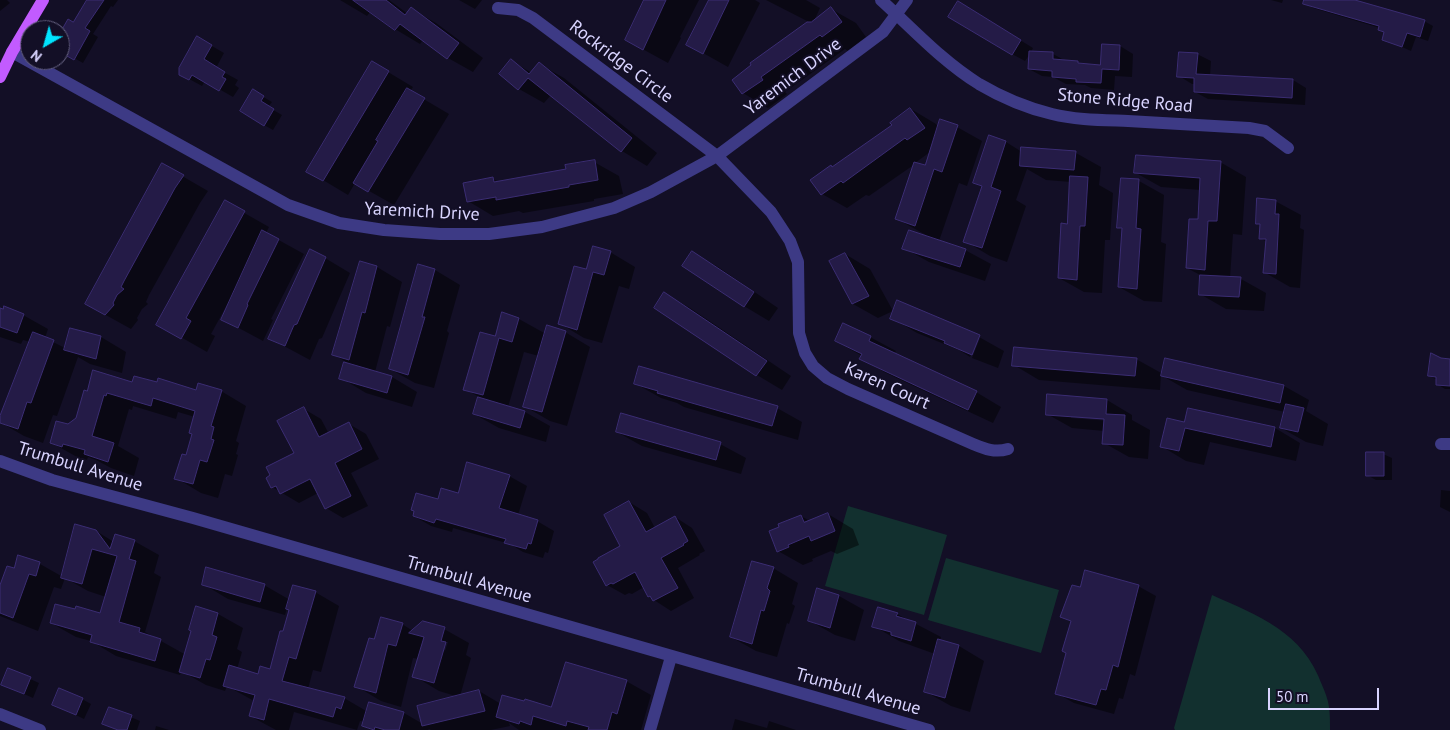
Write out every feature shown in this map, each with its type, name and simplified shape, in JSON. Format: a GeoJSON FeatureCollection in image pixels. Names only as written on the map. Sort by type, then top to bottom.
{"type":"FeatureCollection","features":[{"type":"Feature","properties":{"kind":"main road"},"geometry":{"type":"LineString","coordinates":[[0,77],[7,57],[44,0]]}},
{"type":"Feature","properties":{"kind":"street","name":"Stone Ridge Road"},"geometry":{"type":"LineString","coordinates":[[881,0],[913,31],[978,84],[1031,108],[1053,114],[1095,119],[1249,128],[1265,131],[1288,148]]}},
{"type":"Feature","properties":{"kind":"street","name":"Yaremich Drive"},"geometry":{"type":"LineString","coordinates":[[7,57],[288,205],[339,223],[384,230],[440,234],[489,234],[542,227],[614,208],[651,192],[717,156],[883,32],[907,0]]}},
{"type":"Feature","properties":{"kind":"street","name":"Rockridge Circle"},"geometry":{"type":"LineString","coordinates":[[498,8],[518,10],[533,18],[717,156]]}},
{"type":"Feature","properties":{"kind":"street","name":"Karen Court"},"geometry":{"type":"LineString","coordinates":[[717,156],[771,212],[790,240],[798,262],[799,333],[805,352],[813,366],[836,384],[973,444],[988,450],[1000,451],[1008,448]]}},
{"type":"Feature","properties":{"kind":"street","name":"Trumbull Avenue"},"geometry":{"type":"LineString","coordinates":[[0,461],[52,480],[193,518],[929,730]]}},
{"type":"Feature","properties":{"kind":"street"},"geometry":{"type":"LineString","coordinates":[[650,730],[671,657]]}},
{"type":"Feature","properties":{"kind":"street"},"geometry":{"type":"LineString","coordinates":[[0,714],[40,730]]}},
{"type":"Feature","properties":{"kind":"green space"},"geometry":{"type":"Polygon","coordinates":[[[848,506],[947,535],[924,615],[825,586],[848,506]]]}},
{"type":"Feature","properties":{"kind":"green space"},"geometry":{"type":"Polygon","coordinates":[[[946,558],[1059,590],[1041,653],[928,620],[946,558]]]}},
{"type":"Feature","properties":{"kind":"green space"},"geometry":{"type":"Polygon","coordinates":[[[1212,595],[1246,610],[1278,628],[1303,652],[1314,667],[1328,701],[1330,730],[1175,730],[1212,595]]]}},
{"type":"Feature","properties":{"kind":"building"},"geometry":{"type":"Polygon","coordinates":[[[87,0],[104,0],[85,28],[90,31],[74,60],[70,58],[70,20],[73,22],[87,0]]]}},
{"type":"Feature","properties":{"kind":"building"},"geometry":{"type":"Polygon","coordinates":[[[353,0],[386,0],[405,15],[411,7],[459,43],[447,59],[400,24],[395,30],[353,0]]]}},
{"type":"Feature","properties":{"kind":"building"},"geometry":{"type":"Polygon","coordinates":[[[644,0],[666,0],[643,50],[625,40],[644,0]]]}},
{"type":"Feature","properties":{"kind":"building"},"geometry":{"type":"Polygon","coordinates":[[[709,0],[729,0],[703,54],[686,45],[709,0]]]}},
{"type":"Feature","properties":{"kind":"building"},"geometry":{"type":"Polygon","coordinates":[[[1304,0],[1355,0],[1425,20],[1420,37],[1407,33],[1402,47],[1382,40],[1384,32],[1378,30],[1379,26],[1303,4],[1304,0]]]}},
{"type":"Feature","properties":{"kind":"building"},"geometry":{"type":"Polygon","coordinates":[[[958,1],[1021,40],[1012,55],[948,17],[958,1]]]}},
{"type":"Feature","properties":{"kind":"building"},"geometry":{"type":"Polygon","coordinates":[[[831,7],[842,22],[822,37],[820,35],[761,77],[763,80],[742,94],[732,80],[751,65],[750,63],[831,7]]]}},
{"type":"Feature","properties":{"kind":"building"},"geometry":{"type":"Polygon","coordinates":[[[197,36],[212,45],[204,59],[225,72],[222,77],[226,79],[219,91],[192,75],[189,80],[179,75],[179,68],[197,36]]]}},
{"type":"Feature","properties":{"kind":"building"},"geometry":{"type":"Polygon","coordinates":[[[1102,44],[1120,45],[1119,70],[1102,69],[1101,83],[1076,82],[1076,79],[1052,77],[1052,71],[1028,69],[1029,51],[1053,52],[1053,59],[1100,65],[1102,44]]]}},
{"type":"Feature","properties":{"kind":"building"},"geometry":{"type":"Polygon","coordinates":[[[1179,52],[1198,53],[1196,74],[1293,79],[1292,98],[1194,92],[1194,78],[1177,77],[1179,52]]]}},
{"type":"Feature","properties":{"kind":"building"},"geometry":{"type":"Polygon","coordinates":[[[511,59],[529,74],[539,62],[632,138],[621,152],[528,78],[518,90],[499,74],[511,59]]]}},
{"type":"Feature","properties":{"kind":"building"},"geometry":{"type":"Polygon","coordinates":[[[372,61],[389,71],[323,181],[306,172],[372,61]]]}},
{"type":"Feature","properties":{"kind":"building"},"geometry":{"type":"Polygon","coordinates":[[[407,88],[425,98],[368,192],[353,183],[407,88]]]}},
{"type":"Feature","properties":{"kind":"building"},"geometry":{"type":"Polygon","coordinates":[[[253,89],[264,96],[261,101],[274,109],[264,126],[240,111],[253,89]]]}},
{"type":"Feature","properties":{"kind":"building"},"geometry":{"type":"Polygon","coordinates":[[[910,108],[925,128],[907,140],[905,138],[843,183],[841,181],[821,195],[810,180],[892,125],[890,123],[910,108]]]}},
{"type":"Feature","properties":{"kind":"building"},"geometry":{"type":"Polygon","coordinates":[[[940,119],[958,125],[942,172],[934,169],[915,226],[895,219],[914,162],[925,165],[940,119]]]}},
{"type":"Feature","properties":{"kind":"building"},"geometry":{"type":"Polygon","coordinates":[[[989,135],[1006,141],[991,187],[1001,191],[982,248],[963,242],[982,186],[973,183],[989,135]]]}},
{"type":"Feature","properties":{"kind":"building"},"geometry":{"type":"Polygon","coordinates":[[[1021,147],[1076,151],[1074,170],[1020,166],[1021,147]]]}},
{"type":"Feature","properties":{"kind":"building"},"geometry":{"type":"Polygon","coordinates":[[[1136,155],[1221,161],[1217,221],[1208,221],[1205,270],[1186,268],[1189,219],[1198,219],[1200,178],[1134,173],[1136,155]]]}},
{"type":"Feature","properties":{"kind":"building"},"geometry":{"type":"Polygon","coordinates":[[[595,160],[598,180],[496,200],[496,197],[467,202],[463,183],[493,177],[494,182],[566,169],[565,165],[595,160]]]}},
{"type":"Feature","properties":{"kind":"building"},"geometry":{"type":"Polygon","coordinates":[[[162,163],[184,175],[124,281],[121,287],[124,289],[117,295],[113,303],[114,305],[105,315],[85,304],[162,163]]]}},
{"type":"Feature","properties":{"kind":"building"},"geometry":{"type":"Polygon","coordinates":[[[1070,176],[1088,177],[1085,226],[1080,226],[1077,280],[1058,278],[1061,223],[1067,224],[1070,176]]]}},
{"type":"Feature","properties":{"kind":"building"},"geometry":{"type":"Polygon","coordinates":[[[1121,178],[1139,179],[1136,228],[1141,229],[1137,289],[1118,287],[1122,228],[1117,228],[1121,178]]]}},
{"type":"Feature","properties":{"kind":"building"},"geometry":{"type":"Polygon","coordinates":[[[1257,198],[1276,200],[1275,214],[1279,214],[1276,274],[1263,273],[1266,239],[1259,239],[1260,224],[1256,224],[1257,198]]]}},
{"type":"Feature","properties":{"kind":"building"},"geometry":{"type":"Polygon","coordinates":[[[225,200],[245,211],[186,318],[191,321],[181,339],[156,325],[225,200]]]}},
{"type":"Feature","properties":{"kind":"building"},"geometry":{"type":"Polygon","coordinates":[[[262,230],[279,239],[247,304],[238,328],[221,320],[262,230]]]}},
{"type":"Feature","properties":{"kind":"building"},"geometry":{"type":"Polygon","coordinates":[[[909,230],[966,249],[960,267],[902,249],[909,230]]]}},
{"type":"Feature","properties":{"kind":"building"},"geometry":{"type":"Polygon","coordinates":[[[593,246],[611,251],[604,275],[593,272],[577,330],[558,324],[574,266],[586,269],[593,246]]]}},
{"type":"Feature","properties":{"kind":"building"},"geometry":{"type":"Polygon","coordinates":[[[310,249],[326,257],[297,324],[294,325],[285,346],[268,339],[310,249]]]}},
{"type":"Feature","properties":{"kind":"building"},"geometry":{"type":"Polygon","coordinates":[[[692,251],[754,292],[744,307],[682,266],[692,251]]]}},
{"type":"Feature","properties":{"kind":"building"},"geometry":{"type":"Polygon","coordinates":[[[845,253],[869,296],[852,304],[829,261],[845,253]]]}},
{"type":"Feature","properties":{"kind":"building"},"geometry":{"type":"Polygon","coordinates":[[[360,261],[377,266],[365,313],[362,312],[349,360],[332,355],[360,261]]]}},
{"type":"Feature","properties":{"kind":"building"},"geometry":{"type":"Polygon","coordinates":[[[418,264],[435,269],[422,317],[425,317],[408,375],[389,369],[418,264]]]}},
{"type":"Feature","properties":{"kind":"building"},"geometry":{"type":"Polygon","coordinates":[[[1200,275],[1241,277],[1239,297],[1199,295],[1200,275]]]}},
{"type":"Feature","properties":{"kind":"building"},"geometry":{"type":"Polygon","coordinates":[[[664,292],[767,361],[756,376],[654,308],[664,292]]]}},
{"type":"Feature","properties":{"kind":"building"},"geometry":{"type":"Polygon","coordinates":[[[897,300],[980,335],[972,355],[944,343],[945,341],[890,319],[897,300]]]}},
{"type":"Feature","properties":{"kind":"building"},"geometry":{"type":"Polygon","coordinates":[[[4,306],[24,314],[17,333],[0,327],[0,308],[3,309],[4,306]]]}},
{"type":"Feature","properties":{"kind":"building"},"geometry":{"type":"Polygon","coordinates":[[[502,312],[519,318],[512,342],[499,338],[483,395],[463,390],[480,332],[495,336],[502,312]]]}},
{"type":"Feature","properties":{"kind":"building"},"geometry":{"type":"Polygon","coordinates":[[[843,323],[871,336],[869,341],[977,391],[968,410],[859,359],[862,354],[835,341],[843,323]]]}},
{"type":"Feature","properties":{"kind":"building"},"geometry":{"type":"Polygon","coordinates":[[[547,325],[566,331],[542,412],[523,407],[547,325]]]}},
{"type":"Feature","properties":{"kind":"building"},"geometry":{"type":"Polygon","coordinates":[[[70,328],[101,336],[96,359],[64,350],[70,328]]]}},
{"type":"Feature","properties":{"kind":"building"},"geometry":{"type":"Polygon","coordinates":[[[33,332],[54,340],[31,403],[27,402],[18,429],[0,423],[0,416],[33,332]]]}},
{"type":"Feature","properties":{"kind":"building"},"geometry":{"type":"Polygon","coordinates":[[[1014,347],[1137,358],[1135,376],[1012,366],[1014,347]]]}},
{"type":"Feature","properties":{"kind":"building"},"geometry":{"type":"Polygon","coordinates":[[[1431,353],[1441,358],[1450,359],[1450,386],[1436,385],[1436,377],[1428,376],[1431,353]]]}},
{"type":"Feature","properties":{"kind":"building"},"geometry":{"type":"Polygon","coordinates":[[[1165,358],[1284,385],[1280,403],[1161,376],[1165,358]]]}},
{"type":"Feature","properties":{"kind":"building"},"geometry":{"type":"Polygon","coordinates":[[[344,362],[392,376],[387,393],[339,379],[344,362]]]}},
{"type":"Feature","properties":{"kind":"building"},"geometry":{"type":"Polygon","coordinates":[[[639,366],[778,406],[772,426],[657,393],[658,391],[634,384],[639,366]]]}},
{"type":"Feature","properties":{"kind":"building"},"geometry":{"type":"Polygon","coordinates":[[[93,370],[132,382],[134,376],[157,382],[158,378],[196,390],[198,383],[222,390],[211,426],[214,427],[211,439],[214,440],[207,462],[200,460],[193,484],[174,479],[182,454],[186,455],[192,434],[189,433],[195,411],[153,398],[151,406],[107,393],[106,396],[104,395],[92,436],[114,443],[108,462],[84,454],[85,450],[63,444],[62,447],[50,443],[56,421],[68,424],[76,418],[84,390],[87,391],[93,370]]]}},
{"type":"Feature","properties":{"kind":"building"},"geometry":{"type":"Polygon","coordinates":[[[1047,394],[1107,399],[1106,414],[1125,415],[1123,445],[1102,444],[1104,419],[1046,415],[1047,394]]]}},
{"type":"Feature","properties":{"kind":"building"},"geometry":{"type":"Polygon","coordinates":[[[478,397],[525,411],[520,428],[473,414],[478,397]]]}},
{"type":"Feature","properties":{"kind":"building"},"geometry":{"type":"Polygon","coordinates":[[[1286,404],[1304,408],[1298,432],[1280,428],[1286,404]]]}},
{"type":"Feature","properties":{"kind":"building"},"geometry":{"type":"Polygon","coordinates":[[[304,407],[319,437],[349,422],[362,449],[335,463],[351,496],[325,509],[310,479],[280,494],[276,486],[271,488],[266,478],[270,475],[266,467],[294,453],[277,421],[304,407]]]}},
{"type":"Feature","properties":{"kind":"building"},"geometry":{"type":"Polygon","coordinates":[[[1188,408],[1275,427],[1271,447],[1185,428],[1179,451],[1160,447],[1167,418],[1184,422],[1188,408]]]}},
{"type":"Feature","properties":{"kind":"building"},"geometry":{"type":"Polygon","coordinates":[[[621,413],[721,442],[716,460],[616,432],[621,413]]]}},
{"type":"Feature","properties":{"kind":"building"},"geometry":{"type":"Polygon","coordinates":[[[1366,452],[1384,452],[1384,476],[1366,476],[1366,452]]]}},
{"type":"Feature","properties":{"kind":"building"},"geometry":{"type":"Polygon","coordinates":[[[467,462],[510,475],[499,508],[538,520],[531,544],[528,543],[526,549],[504,543],[506,539],[436,519],[434,523],[413,516],[414,511],[411,510],[416,493],[438,499],[441,488],[458,493],[467,462]]]}},
{"type":"Feature","properties":{"kind":"building"},"geometry":{"type":"Polygon","coordinates":[[[629,501],[646,532],[675,516],[688,541],[661,558],[678,588],[653,601],[650,596],[648,597],[635,572],[606,586],[593,562],[620,546],[604,515],[629,501]]]}},
{"type":"Feature","properties":{"kind":"building"},"geometry":{"type":"Polygon","coordinates":[[[828,513],[835,531],[811,541],[809,536],[777,552],[769,531],[779,527],[778,524],[801,515],[804,522],[828,513]]]}},
{"type":"Feature","properties":{"kind":"building"},"geometry":{"type":"Polygon","coordinates":[[[75,524],[96,530],[110,549],[115,534],[135,540],[129,559],[136,561],[119,622],[140,628],[139,632],[161,639],[155,661],[90,642],[92,635],[50,623],[55,604],[75,609],[76,606],[100,613],[117,556],[92,549],[82,584],[61,578],[75,524]]]}},
{"type":"Feature","properties":{"kind":"building"},"geometry":{"type":"Polygon","coordinates":[[[18,555],[40,562],[36,576],[29,574],[13,618],[0,613],[0,585],[7,566],[14,568],[18,555]]]}},
{"type":"Feature","properties":{"kind":"building"},"geometry":{"type":"Polygon","coordinates":[[[752,561],[774,567],[767,588],[770,591],[764,611],[761,610],[752,644],[730,637],[752,561]]]}},
{"type":"Feature","properties":{"kind":"building"},"geometry":{"type":"Polygon","coordinates":[[[206,567],[265,584],[260,602],[202,585],[206,567]]]}},
{"type":"Feature","properties":{"kind":"building"},"geometry":{"type":"Polygon","coordinates":[[[1085,570],[1139,585],[1118,667],[1113,665],[1106,690],[1101,689],[1096,705],[1055,694],[1066,653],[1062,651],[1071,621],[1060,617],[1072,585],[1080,587],[1085,570]]]}},
{"type":"Feature","properties":{"kind":"building"},"geometry":{"type":"Polygon","coordinates":[[[293,585],[316,591],[296,659],[289,657],[282,681],[345,697],[341,709],[336,707],[333,717],[269,699],[264,720],[249,716],[255,695],[223,686],[229,665],[258,674],[260,666],[270,669],[280,631],[283,631],[289,610],[286,609],[293,585]]]}},
{"type":"Feature","properties":{"kind":"building"},"geometry":{"type":"Polygon","coordinates":[[[817,588],[839,595],[830,628],[808,621],[817,588]]]}},
{"type":"Feature","properties":{"kind":"building"},"geometry":{"type":"Polygon","coordinates":[[[196,606],[218,613],[212,635],[217,637],[210,660],[206,659],[200,678],[179,672],[196,606]]]}},
{"type":"Feature","properties":{"kind":"building"},"geometry":{"type":"Polygon","coordinates":[[[878,607],[898,613],[896,616],[916,622],[911,641],[891,635],[891,632],[872,627],[878,607]]]}},
{"type":"Feature","properties":{"kind":"building"},"geometry":{"type":"Polygon","coordinates":[[[381,617],[403,623],[396,646],[388,644],[376,693],[354,687],[369,638],[374,639],[381,617]]]}},
{"type":"Feature","properties":{"kind":"building"},"geometry":{"type":"Polygon","coordinates":[[[423,621],[445,627],[441,641],[446,642],[434,683],[412,677],[424,637],[409,633],[423,621]]]}},
{"type":"Feature","properties":{"kind":"building"},"geometry":{"type":"Polygon","coordinates":[[[938,639],[959,645],[945,698],[924,692],[938,639]]]}},
{"type":"Feature","properties":{"kind":"building"},"geometry":{"type":"Polygon","coordinates":[[[566,662],[627,680],[617,714],[612,712],[607,730],[588,730],[589,727],[567,721],[566,726],[533,716],[531,725],[520,721],[519,724],[496,717],[502,695],[524,701],[525,699],[551,707],[566,662]]]}},
{"type":"Feature","properties":{"kind":"building"},"geometry":{"type":"Polygon","coordinates":[[[8,668],[31,677],[24,694],[1,685],[8,668]]]}},
{"type":"Feature","properties":{"kind":"building"},"geometry":{"type":"Polygon","coordinates":[[[59,688],[83,698],[76,715],[52,705],[59,688]]]}},
{"type":"Feature","properties":{"kind":"building"},"geometry":{"type":"Polygon","coordinates":[[[479,690],[485,711],[422,726],[417,706],[479,690]]]}},
{"type":"Feature","properties":{"kind":"building"},"geometry":{"type":"Polygon","coordinates":[[[369,702],[404,712],[399,730],[385,730],[375,727],[374,730],[362,726],[369,702]]]}},
{"type":"Feature","properties":{"kind":"building"},"geometry":{"type":"Polygon","coordinates":[[[109,707],[132,715],[127,730],[118,730],[102,724],[109,707]]]}}]}
